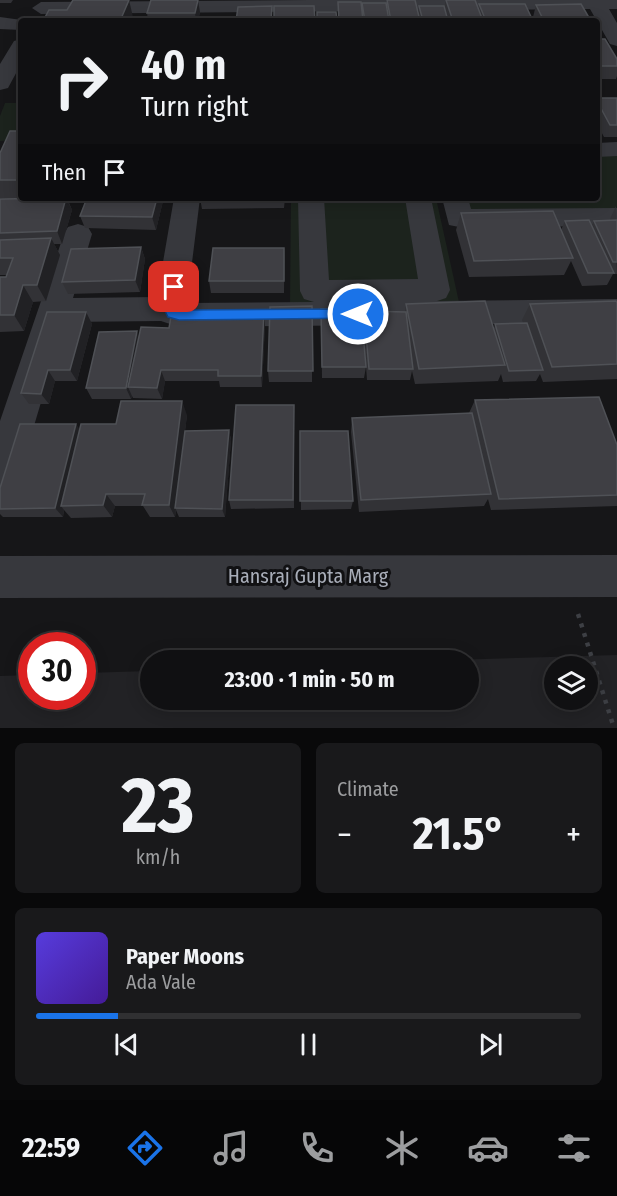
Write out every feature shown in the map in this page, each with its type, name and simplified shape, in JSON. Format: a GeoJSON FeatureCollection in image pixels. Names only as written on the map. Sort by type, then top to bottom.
{"type":"FeatureCollection","features":[{"type":"Feature","properties":{"kind":"street"},"geometry":{"type":"LineString","coordinates":[[596,3],[617,42],[600,44]]}},
{"type":"Feature","properties":{"kind":"street"},"geometry":{"type":"LineString","coordinates":[[40,10],[214,14],[617,3]]}},
{"type":"Feature","properties":{"kind":"street"},"geometry":{"type":"LineString","coordinates":[[0,23],[18,24]]}},
{"type":"Feature","properties":{"kind":"street"},"geometry":{"type":"LineString","coordinates":[[0,83],[18,50]]}},
{"type":"Feature","properties":{"kind":"street"},"geometry":{"type":"LineString","coordinates":[[600,150],[617,149]]}},
{"type":"Feature","properties":{"kind":"street"},"geometry":{"type":"LineString","coordinates":[[187,201],[171,309],[172,313],[179,315],[379,302],[617,311]]}},
{"type":"Feature","properties":{"kind":"street"},"geometry":{"type":"LineString","coordinates":[[311,201],[315,291],[379,302],[435,290],[419,204],[457,204],[459,218],[617,217]]}},
{"type":"Feature","properties":{"kind":"street"},"geometry":{"type":"LineString","coordinates":[[0,476],[78,234]]}},
{"type":"Feature","properties":{"kind":"street"},"geometry":{"type":"LineString","coordinates":[[54,310],[171,309]]}},
{"type":"Feature","properties":{"kind":"street","name":"Hansraj Gupta Marg"},"geometry":{"type":"LineString","coordinates":[[0,577],[617,576]]}},
{"type":"Feature","properties":{"kind":"path"},"geometry":{"type":"LineString","coordinates":[[566,576],[614,728]]}},
{"type":"Feature","properties":{"kind":"shaded area"},"geometry":{"type":"Polygon","coordinates":[[[5,103],[18,103],[18,140],[0,141],[0,116],[5,103]]]}},
{"type":"Feature","properties":{"kind":"shaded area"},"geometry":{"type":"Polygon","coordinates":[[[617,143],[617,223],[451,224],[446,201],[600,201],[600,144],[617,143]]]}},
{"type":"Feature","properties":{"kind":"shaded area"},"geometry":{"type":"Polygon","coordinates":[[[291,201],[437,201],[459,302],[290,304],[291,201]]]}},
{"type":"Feature","properties":{"kind":"shaded area"},"geometry":{"type":"Polygon","coordinates":[[[617,655],[617,728],[0,728],[0,676],[18,675],[18,710],[96,710],[96,673],[140,671],[140,710],[479,710],[479,659],[544,657],[544,710],[598,710],[598,656],[584,656],[617,655]]]}},
{"type":"Feature","properties":{"kind":"building"},"geometry":{"type":"Polygon","coordinates":[[[73,0],[129,0],[121,18],[45,18],[49,10],[67,10],[73,0]]]}},
{"type":"Feature","properties":{"kind":"building"},"geometry":{"type":"Polygon","coordinates":[[[151,0],[198,0],[195,13],[147,13],[151,0]]]}},
{"type":"Feature","properties":{"kind":"building"},"geometry":{"type":"Polygon","coordinates":[[[387,0],[415,0],[419,18],[390,18],[387,0]]]}},
{"type":"Feature","properties":{"kind":"building"},"geometry":{"type":"Polygon","coordinates":[[[446,0],[475,0],[482,18],[452,18],[446,0]]]}},
{"type":"Feature","properties":{"kind":"building"},"geometry":{"type":"Polygon","coordinates":[[[338,2],[361,2],[363,18],[339,18],[338,2]]]}},
{"type":"Feature","properties":{"kind":"building"},"geometry":{"type":"Polygon","coordinates":[[[362,3],[386,3],[388,18],[364,18],[362,3]]]}},
{"type":"Feature","properties":{"kind":"building"},"geometry":{"type":"Polygon","coordinates":[[[479,4],[525,4],[532,18],[485,18],[479,4]]]}},
{"type":"Feature","properties":{"kind":"building"},"geometry":{"type":"Polygon","coordinates":[[[581,4],[589,18],[542,18],[536,5],[581,4]]]}},
{"type":"Feature","properties":{"kind":"building"},"geometry":{"type":"Polygon","coordinates":[[[272,6],[271,18],[236,18],[238,7],[272,6]]]}},
{"type":"Feature","properties":{"kind":"building"},"geometry":{"type":"Polygon","coordinates":[[[274,6],[314,6],[315,18],[274,18],[274,6]]]}},
{"type":"Feature","properties":{"kind":"building"},"geometry":{"type":"Polygon","coordinates":[[[419,6],[444,6],[447,18],[422,18],[419,6]]]}},
{"type":"Feature","properties":{"kind":"building"},"geometry":{"type":"Polygon","coordinates":[[[317,12],[336,12],[337,18],[317,18],[317,12]]]}},
{"type":"Feature","properties":{"kind":"building"},"geometry":{"type":"Polygon","coordinates":[[[600,39],[605,39],[617,59],[617,66],[600,66],[600,39]]]}},
{"type":"Feature","properties":{"kind":"building"},"geometry":{"type":"Polygon","coordinates":[[[600,98],[617,98],[617,125],[610,125],[600,107],[600,98]]]}},
{"type":"Feature","properties":{"kind":"building"},"geometry":{"type":"Polygon","coordinates":[[[10,131],[18,131],[18,180],[0,180],[0,153],[10,131]]]}},
{"type":"Feature","properties":{"kind":"building"},"geometry":{"type":"Polygon","coordinates":[[[0,199],[65,201],[57,231],[0,233],[0,199]]]}},
{"type":"Feature","properties":{"kind":"building"},"geometry":{"type":"Polygon","coordinates":[[[86,201],[156,201],[152,217],[80,216],[86,201]]]}},
{"type":"Feature","properties":{"kind":"building"},"geometry":{"type":"Polygon","coordinates":[[[553,211],[573,258],[474,261],[461,213],[553,211]]]}},
{"type":"Feature","properties":{"kind":"building"},"geometry":{"type":"Polygon","coordinates":[[[589,220],[614,273],[588,273],[565,221],[589,220]]]}},
{"type":"Feature","properties":{"kind":"building"},"geometry":{"type":"Polygon","coordinates":[[[617,220],[617,262],[613,262],[594,221],[617,220]]]}},
{"type":"Feature","properties":{"kind":"building"},"geometry":{"type":"Polygon","coordinates":[[[51,238],[37,285],[23,285],[14,315],[0,315],[0,277],[6,277],[13,258],[0,258],[0,240],[51,238]]]}},
{"type":"Feature","properties":{"kind":"building"},"geometry":{"type":"Polygon","coordinates":[[[141,247],[135,280],[62,282],[71,249],[141,247]]]}},
{"type":"Feature","properties":{"kind":"building"},"geometry":{"type":"Polygon","coordinates":[[[213,248],[284,248],[284,281],[209,281],[213,248]]]}},
{"type":"Feature","properties":{"kind":"building"},"geometry":{"type":"Polygon","coordinates":[[[485,301],[505,365],[419,369],[406,304],[485,301]]]}},
{"type":"Feature","properties":{"kind":"building"},"geometry":{"type":"Polygon","coordinates":[[[616,301],[617,364],[552,367],[530,304],[616,301]]]}},
{"type":"Feature","properties":{"kind":"building"},"geometry":{"type":"Polygon","coordinates":[[[312,306],[313,371],[268,371],[270,307],[312,306]]]}},
{"type":"Feature","properties":{"kind":"building"},"geometry":{"type":"Polygon","coordinates":[[[321,309],[361,309],[366,367],[322,367],[321,309]]]}},
{"type":"Feature","properties":{"kind":"building"},"geometry":{"type":"Polygon","coordinates":[[[172,311],[264,311],[261,376],[218,376],[218,370],[161,370],[157,388],[128,387],[141,327],[169,328],[172,311]]]}},
{"type":"Feature","properties":{"kind":"building"},"geometry":{"type":"Polygon","coordinates":[[[364,311],[406,312],[413,369],[369,369],[364,311]]]}},
{"type":"Feature","properties":{"kind":"building"},"geometry":{"type":"Polygon","coordinates":[[[47,312],[86,312],[70,370],[48,370],[41,394],[21,393],[47,312]]]}},
{"type":"Feature","properties":{"kind":"building"},"geometry":{"type":"Polygon","coordinates":[[[527,323],[543,370],[509,371],[495,324],[527,323]]]}},
{"type":"Feature","properties":{"kind":"building"},"geometry":{"type":"Polygon","coordinates":[[[137,331],[126,388],[86,388],[99,332],[137,331]]]}},
{"type":"Feature","properties":{"kind":"building"},"geometry":{"type":"Polygon","coordinates":[[[599,397],[617,445],[617,495],[499,499],[475,400],[599,397]]]}},
{"type":"Feature","properties":{"kind":"building"},"geometry":{"type":"Polygon","coordinates":[[[121,401],[182,401],[169,505],[142,505],[145,494],[106,494],[103,505],[61,506],[81,424],[116,424],[121,401]]]}},
{"type":"Feature","properties":{"kind":"building"},"geometry":{"type":"Polygon","coordinates":[[[236,405],[294,405],[293,500],[229,500],[236,405]]]}},
{"type":"Feature","properties":{"kind":"building"},"geometry":{"type":"Polygon","coordinates":[[[472,413],[491,494],[361,500],[352,418],[472,413]]]}},
{"type":"Feature","properties":{"kind":"building"},"geometry":{"type":"Polygon","coordinates":[[[20,424],[76,424],[55,508],[0,509],[0,488],[20,424]]]}},
{"type":"Feature","properties":{"kind":"building"},"geometry":{"type":"Polygon","coordinates":[[[229,430],[222,509],[175,508],[185,431],[229,430]]]}},
{"type":"Feature","properties":{"kind":"building"},"geometry":{"type":"Polygon","coordinates":[[[300,431],[348,431],[353,501],[300,501],[300,431]]]}},
{"type":"Feature","properties":{"kind":"route"},"geometry":{"type":"LineString","coordinates":[[174,287],[171,309],[172,313],[179,315],[358,314]]}}]}
